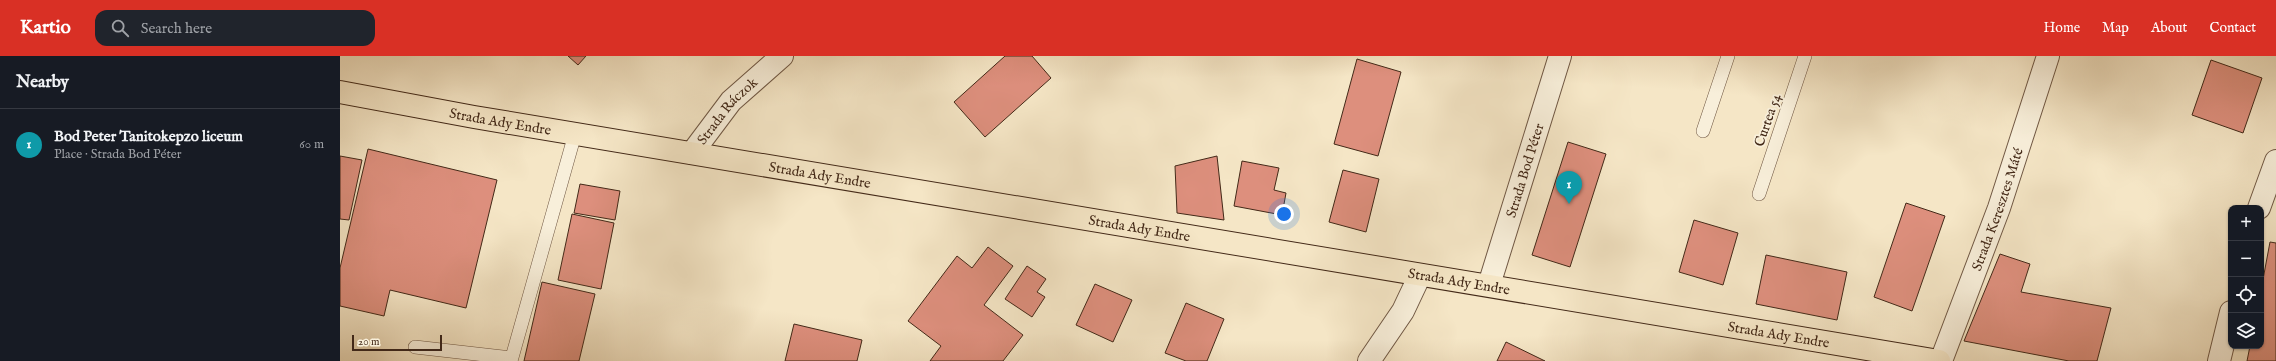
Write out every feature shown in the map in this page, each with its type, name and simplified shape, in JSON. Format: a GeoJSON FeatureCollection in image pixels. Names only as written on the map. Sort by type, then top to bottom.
{"type":"FeatureCollection","features":[{"type":"Feature","properties":{"kind":"main road","name":"Strada Ady Endre"},"geometry":{"type":"LineString","coordinates":[[340,92],[575,134],[1940,361]]}},
{"type":"Feature","properties":{"kind":"street","name":"Strada Ráczok"},"geometry":{"type":"LineString","coordinates":[[692,153],[731,101],[782,56]]}},
{"type":"Feature","properties":{"kind":"street","name":"Strada Bod Péter"},"geometry":{"type":"LineString","coordinates":[[1489,285],[1560,56]]}},
{"type":"Feature","properties":{"kind":"street","name":"Strada Keresztes Máté"},"geometry":{"type":"LineString","coordinates":[[1940,361],[1999,208],[2048,56]]}},
{"type":"Feature","properties":{"kind":"street"},"geometry":{"type":"LineString","coordinates":[[2260,205],[2276,161]]}},
{"type":"Feature","properties":{"kind":"street"},"geometry":{"type":"LineString","coordinates":[[1369,361],[1403,312],[1420,275]]}},
{"type":"Feature","properties":{"kind":"street"},"geometry":{"type":"LineString","coordinates":[[2219,361],[2231,313]]}},
{"type":"Feature","properties":{"kind":"lane"},"geometry":{"type":"LineString","coordinates":[[1703,131],[1728,56]]}},
{"type":"Feature","properties":{"kind":"lane","name":"Curtea 54"},"geometry":{"type":"LineString","coordinates":[[1759,194],[1805,56]]}},
{"type":"Feature","properties":{"kind":"lane"},"geometry":{"type":"LineString","coordinates":[[415,347],[511,360],[575,134]]}},
{"type":"Feature","properties":{"kind":"building"},"geometry":{"type":"Polygon","coordinates":[[[568,56],[586,56],[578,65],[568,56]]]}},
{"type":"Feature","properties":{"kind":"building"},"geometry":{"type":"Polygon","coordinates":[[[1005,56],[1032,56],[1051,78],[985,137],[954,102],[1005,56]]]}},
{"type":"Feature","properties":{"kind":"building"},"geometry":{"type":"Polygon","coordinates":[[[1357,59],[1401,72],[1378,156],[1334,144],[1357,59]]]}},
{"type":"Feature","properties":{"kind":"building"},"geometry":{"type":"Polygon","coordinates":[[[2211,60],[2262,78],[2243,133],[2192,115],[2211,60]]]}},
{"type":"Feature","properties":{"kind":"building"},"geometry":{"type":"Polygon","coordinates":[[[1568,142],[1606,154],[1570,267],[1532,255],[1568,142]]]}},
{"type":"Feature","properties":{"kind":"building"},"geometry":{"type":"Polygon","coordinates":[[[368,149],[497,180],[466,308],[390,290],[384,316],[340,306],[340,268],[368,149]]]}},
{"type":"Feature","properties":{"kind":"building"},"geometry":{"type":"Polygon","coordinates":[[[340,156],[362,160],[349,220],[340,219],[340,156]]]}},
{"type":"Feature","properties":{"kind":"building"},"geometry":{"type":"Polygon","coordinates":[[[1217,156],[1224,220],[1177,213],[1175,166],[1217,156]]]}},
{"type":"Feature","properties":{"kind":"building"},"geometry":{"type":"Polygon","coordinates":[[[1242,161],[1279,168],[1274,190],[1286,193],[1282,215],[1234,206],[1242,161]]]}},
{"type":"Feature","properties":{"kind":"building"},"geometry":{"type":"Polygon","coordinates":[[[1343,170],[1379,179],[1366,232],[1329,222],[1343,170]]]}},
{"type":"Feature","properties":{"kind":"building"},"geometry":{"type":"Polygon","coordinates":[[[580,184],[620,191],[615,220],[574,213],[580,184]]]}},
{"type":"Feature","properties":{"kind":"building"},"geometry":{"type":"Polygon","coordinates":[[[1906,203],[1945,216],[1912,311],[1874,297],[1906,203]]]}},
{"type":"Feature","properties":{"kind":"building"},"geometry":{"type":"Polygon","coordinates":[[[572,214],[614,223],[601,289],[558,280],[572,214]]]}},
{"type":"Feature","properties":{"kind":"building"},"geometry":{"type":"Polygon","coordinates":[[[1694,220],[1738,233],[1723,285],[1679,272],[1694,220]]]}},
{"type":"Feature","properties":{"kind":"building"},"geometry":{"type":"Polygon","coordinates":[[[2270,242],[2276,243],[2276,361],[2247,361],[2249,349],[2264,349],[2264,274],[2270,242]]]}},
{"type":"Feature","properties":{"kind":"building"},"geometry":{"type":"Polygon","coordinates":[[[988,247],[1013,266],[984,305],[1023,335],[1003,361],[930,361],[941,346],[908,321],[957,256],[972,268],[988,247]]]}},
{"type":"Feature","properties":{"kind":"building"},"geometry":{"type":"Polygon","coordinates":[[[2000,254],[2030,264],[2021,292],[2111,308],[2097,361],[2069,361],[1964,341],[2000,254]]]}},
{"type":"Feature","properties":{"kind":"building"},"geometry":{"type":"Polygon","coordinates":[[[1766,255],[1847,272],[1837,320],[1756,304],[1766,255]]]}},
{"type":"Feature","properties":{"kind":"building"},"geometry":{"type":"Polygon","coordinates":[[[1027,266],[1046,279],[1037,292],[1045,297],[1032,317],[1005,299],[1027,266]]]}},
{"type":"Feature","properties":{"kind":"building"},"geometry":{"type":"Polygon","coordinates":[[[542,282],[595,294],[579,361],[524,361],[542,282]]]}},
{"type":"Feature","properties":{"kind":"building"},"geometry":{"type":"Polygon","coordinates":[[[1095,284],[1132,300],[1113,342],[1076,325],[1095,284]]]}},
{"type":"Feature","properties":{"kind":"building"},"geometry":{"type":"Polygon","coordinates":[[[1186,303],[1224,319],[1207,361],[1186,361],[1165,353],[1186,303]]]}},
{"type":"Feature","properties":{"kind":"building"},"geometry":{"type":"Polygon","coordinates":[[[794,324],[862,340],[857,361],[785,361],[794,324]]]}},
{"type":"Feature","properties":{"kind":"building"},"geometry":{"type":"Polygon","coordinates":[[[1506,342],[1545,361],[1497,361],[1506,342]]]}},
{"type":"Feature","properties":{"kind":"place","name":"Bod Peter Tanitokepzo liceum"},"geometry":{"type":"Point","coordinates":[1569,204]}}]}
